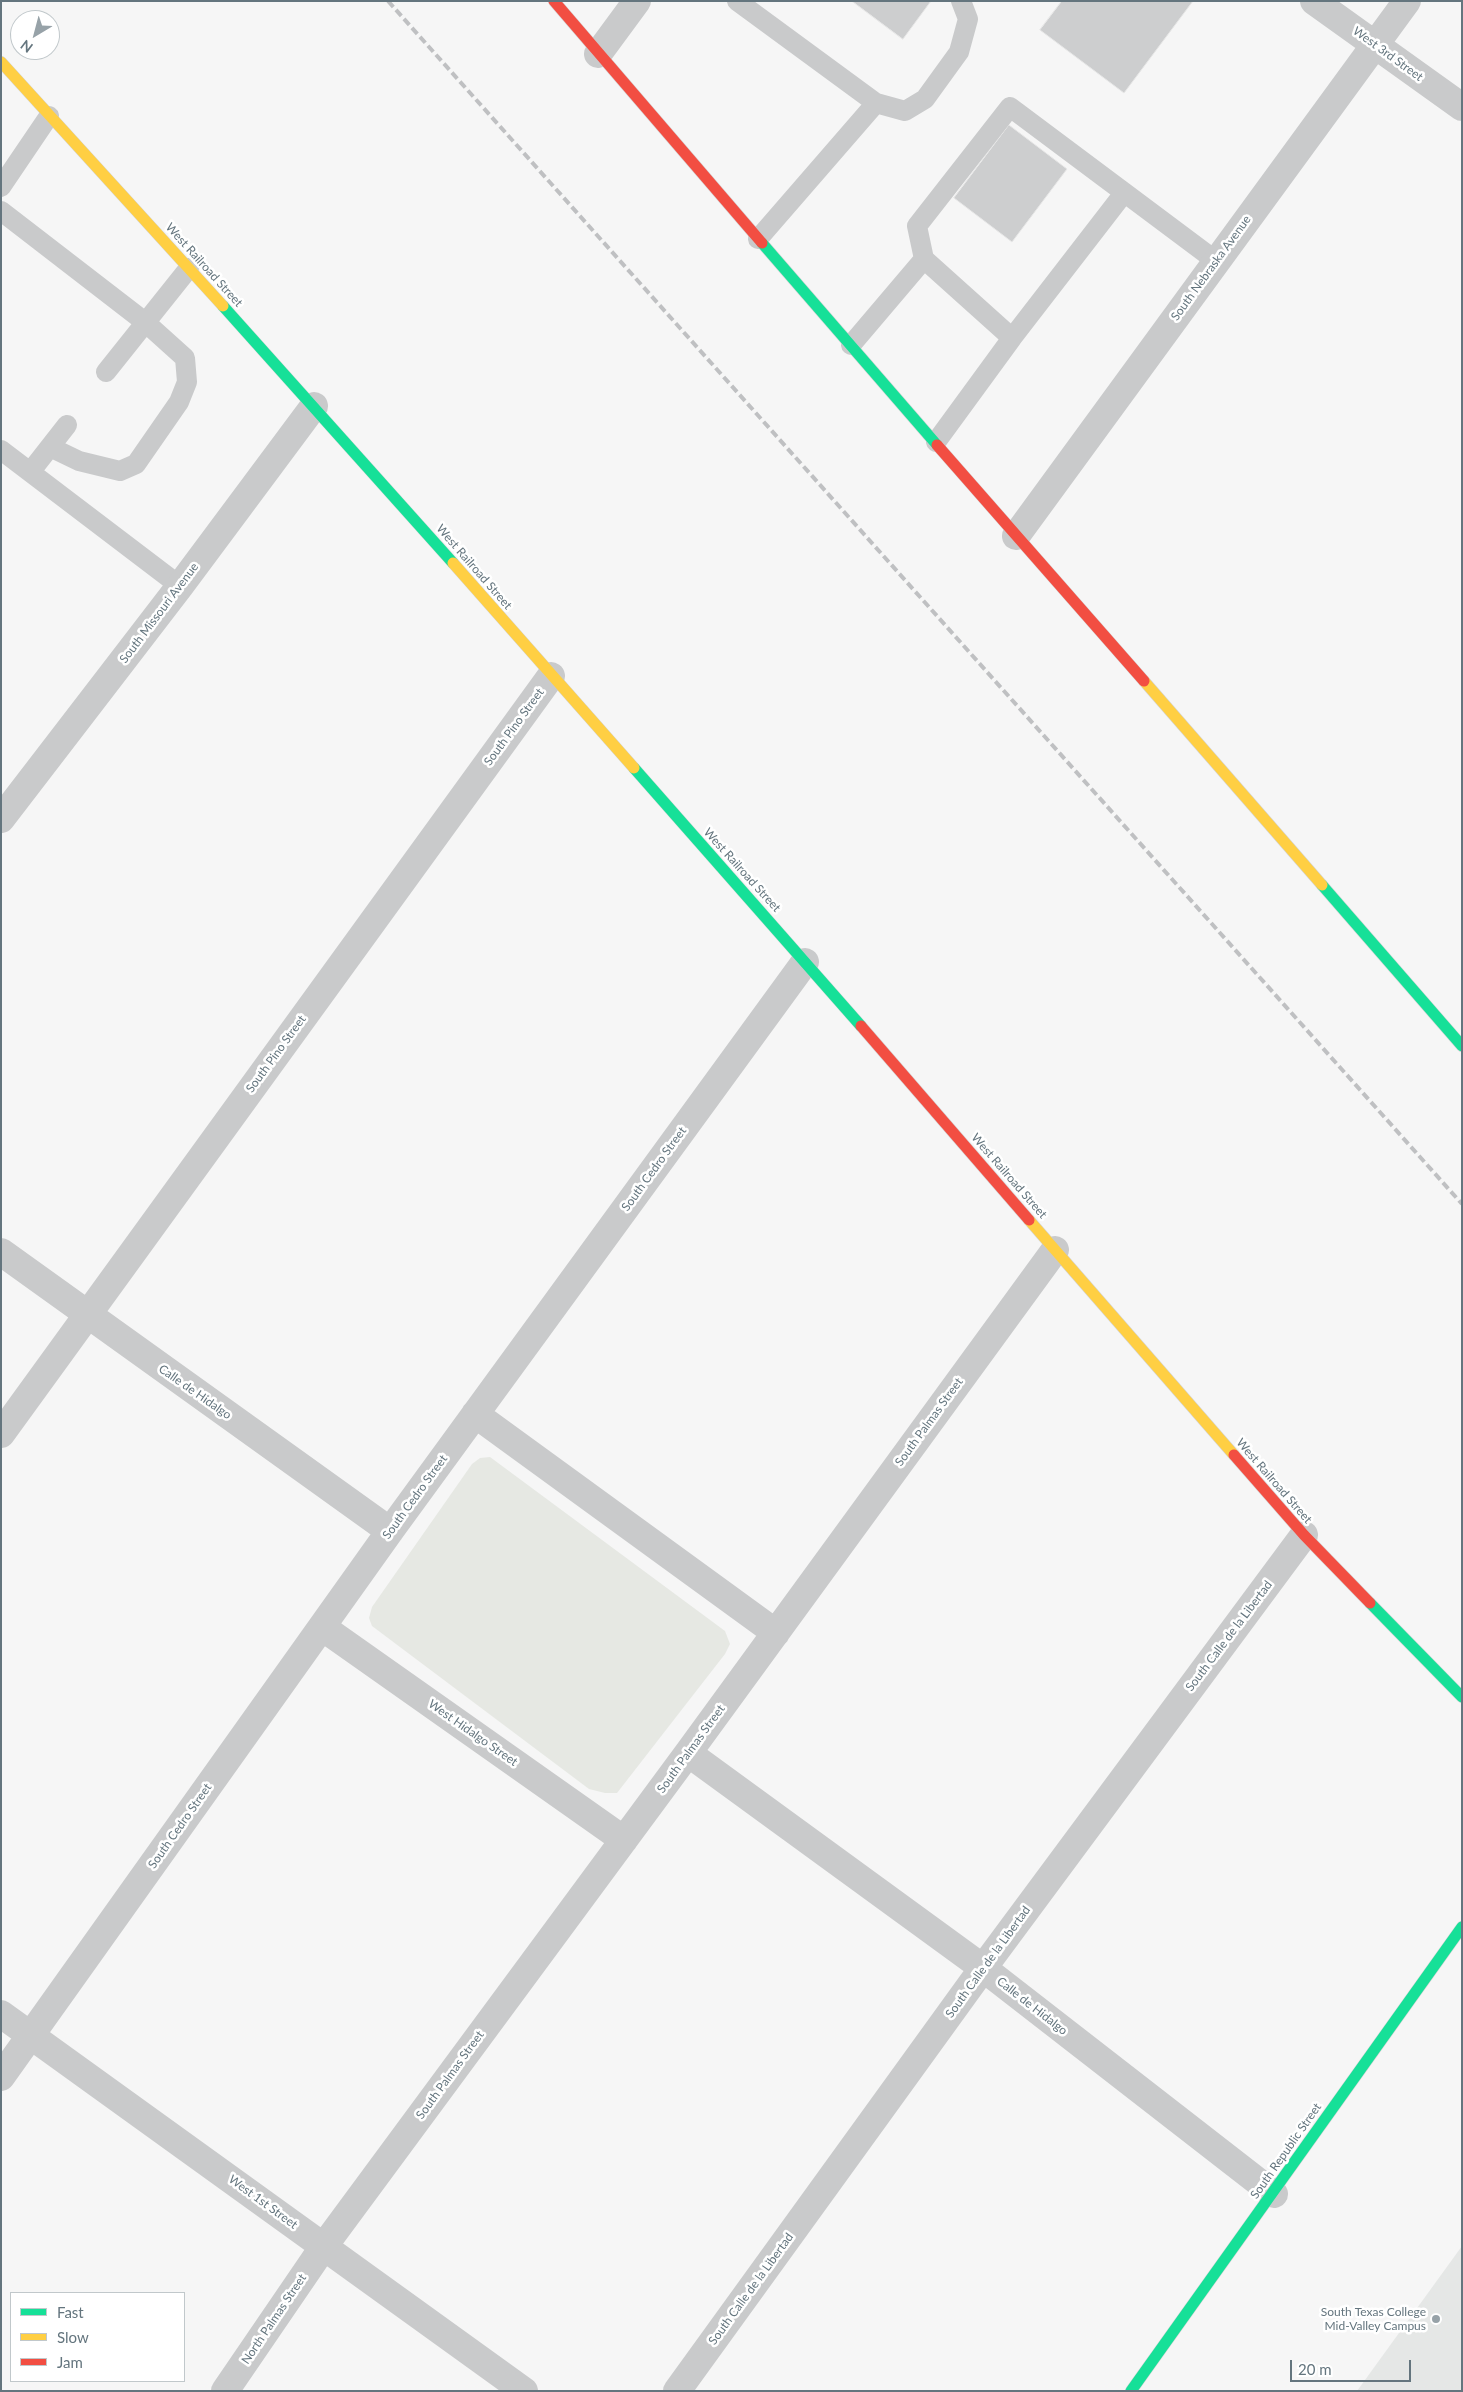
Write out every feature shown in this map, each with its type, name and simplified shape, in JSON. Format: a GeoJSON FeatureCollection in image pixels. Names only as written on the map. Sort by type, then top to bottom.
{"type":"FeatureCollection","features":[{"type":"Feature","properties":{"kind":"street"},"geometry":{"type":"LineString","coordinates":[[554,1],[1016,536],[1462,1046]]}},
{"type":"Feature","properties":{"kind":"street"},"geometry":{"type":"LineString","coordinates":[[598,54],[637,1]]}},
{"type":"Feature","properties":{"kind":"street","name":"West 3rd Street"},"geometry":{"type":"LineString","coordinates":[[1314,1],[1462,107]]}},
{"type":"Feature","properties":{"kind":"street","name":"South Nebraska Avenue"},"geometry":{"type":"LineString","coordinates":[[1016,536],[1407,1]]}},
{"type":"Feature","properties":{"kind":"street","name":"West Railroad Street"},"geometry":{"type":"LineString","coordinates":[[1,62],[314,406],[805,962],[1304,1536],[1462,1697]]}},
{"type":"Feature","properties":{"kind":"street","name":"South Missouri Avenue"},"geometry":{"type":"LineString","coordinates":[[1,819],[180,586],[314,406]]}},
{"type":"Feature","properties":{"kind":"street","name":"South Pino Street"},"geometry":{"type":"LineString","coordinates":[[1,1434],[86,1314],[551,676]]}},
{"type":"Feature","properties":{"kind":"street","name":"South Cedro Street"},"geometry":{"type":"LineString","coordinates":[[1,2077],[390,1531],[805,962]]}},
{"type":"Feature","properties":{"kind":"street","name":"South Palmas Street"},"geometry":{"type":"LineString","coordinates":[[324,2246],[776,1633],[1055,1250]]}},
{"type":"Feature","properties":{"kind":"street","name":"Calle de Hidalgo"},"geometry":{"type":"LineString","coordinates":[[1,1252],[390,1531]]}},
{"type":"Feature","properties":{"kind":"street"},"geometry":{"type":"LineString","coordinates":[[475,1414],[776,1633]]}},
{"type":"Feature","properties":{"kind":"street","name":"South Calle de la Libertad"},"geometry":{"type":"LineString","coordinates":[[677,2391],[983,1968],[1304,1536]]}},
{"type":"Feature","properties":{"kind":"street","name":"West Hidalgo Street"},"geometry":{"type":"LineString","coordinates":[[322,1627],[624,1840]]}},
{"type":"Feature","properties":{"kind":"street","name":"Calle de Hidalgo"},"geometry":{"type":"LineString","coordinates":[[688,1752],[983,1968],[1274,2194]]}},
{"type":"Feature","properties":{"kind":"street","name":"South Republic Street"},"geometry":{"type":"LineString","coordinates":[[1132,2391],[1274,2194],[1462,1927]]}},
{"type":"Feature","properties":{"kind":"street","name":"West 1st Street"},"geometry":{"type":"LineString","coordinates":[[1,2014],[524,2391]]}},
{"type":"Feature","properties":{"kind":"street","name":"North Palmas Street"},"geometry":{"type":"LineString","coordinates":[[225,2391],[324,2246]]}},
{"type":"Feature","properties":{"kind":"lane"},"geometry":{"type":"LineString","coordinates":[[737,1],[876,103],[904,111],[925,98],[959,52],[968,19],[960,1]]}},
{"type":"Feature","properties":{"kind":"lane"},"geometry":{"type":"LineString","coordinates":[[758,239],[876,103]]}},
{"type":"Feature","properties":{"kind":"lane"},"geometry":{"type":"LineString","coordinates":[[1012,338],[924,259],[917,226],[1010,107],[1216,261]]}},
{"type":"Feature","properties":{"kind":"lane"},"geometry":{"type":"LineString","coordinates":[[1,187],[49,116]]}},
{"type":"Feature","properties":{"kind":"lane"},"geometry":{"type":"LineString","coordinates":[[936,442],[1012,338],[1124,193]]}},
{"type":"Feature","properties":{"kind":"lane"},"geometry":{"type":"LineString","coordinates":[[1,211],[145,322],[185,358],[187,382],[179,402],[136,464],[120,471],[79,461],[50,447]]}},
{"type":"Feature","properties":{"kind":"lane"},"geometry":{"type":"LineString","coordinates":[[851,345],[924,259]]}},
{"type":"Feature","properties":{"kind":"lane"},"geometry":{"type":"LineString","coordinates":[[106,372],[189,268]]}},
{"type":"Feature","properties":{"kind":"lane"},"geometry":{"type":"LineString","coordinates":[[31,471],[68,426]]}},
{"type":"Feature","properties":{"kind":"lane"},"geometry":{"type":"LineString","coordinates":[[1,450],[180,586]]}},
{"type":"Feature","properties":{"kind":"shaded area"},"geometry":{"type":"Polygon","coordinates":[[[490,1457],[725,1631],[730,1644],[725,1654],[617,1793],[605,1793],[589,1789],[372,1626],[369,1618],[372,1607],[472,1464],[480,1458],[490,1457]]]}},
{"type":"Feature","properties":{"kind":"shaded area","name":"South Texas College Mid-Valley Campus"},"geometry":{"type":"Polygon","coordinates":[[[1462,2246],[1462,2391],[1357,2391],[1462,2246]]]}},
{"type":"Feature","properties":{"kind":"building"},"geometry":{"type":"Polygon","coordinates":[[[852,1],[931,1],[903,39],[852,1]]]}},
{"type":"Feature","properties":{"kind":"building"},"geometry":{"type":"Polygon","coordinates":[[[1062,1],[1193,1],[1124,93],[1040,30],[1062,1]]]}},
{"type":"Feature","properties":{"kind":"building"},"geometry":{"type":"Polygon","coordinates":[[[1009,125],[1067,169],[1012,242],[954,198],[1009,125]]]}},
{"type":"Feature","properties":{"kind":"railway"},"geometry":{"type":"LineString","coordinates":[[388,1],[1462,1204]]}},
{"type":"Feature","properties":{"kind":"traffic: fast"},"geometry":{"type":"LineString","coordinates":[[762,243],[937,445]]}},
{"type":"Feature","properties":{"kind":"traffic: fast"},"geometry":{"type":"LineString","coordinates":[[223,306],[453,563]]}},
{"type":"Feature","properties":{"kind":"traffic: fast"},"geometry":{"type":"LineString","coordinates":[[634,768],[861,1026]]}},
{"type":"Feature","properties":{"kind":"traffic: fast"},"geometry":{"type":"LineString","coordinates":[[1322,885],[1462,1046]]}},
{"type":"Feature","properties":{"kind":"traffic: fast"},"geometry":{"type":"LineString","coordinates":[[1370,1603],[1462,1697]]}},
{"type":"Feature","properties":{"kind":"traffic: fast"},"geometry":{"type":"LineString","coordinates":[[1131,2391],[1462,1927]]}},
{"type":"Feature","properties":{"kind":"traffic: slow"},"geometry":{"type":"LineString","coordinates":[[1,62],[223,306]]}},
{"type":"Feature","properties":{"kind":"traffic: slow"},"geometry":{"type":"LineString","coordinates":[[453,563],[634,768]]}},
{"type":"Feature","properties":{"kind":"traffic: slow"},"geometry":{"type":"LineString","coordinates":[[1144,681],[1322,885]]}},
{"type":"Feature","properties":{"kind":"traffic: slow"},"geometry":{"type":"LineString","coordinates":[[1029,1220],[1234,1455]]}},
{"type":"Feature","properties":{"kind":"traffic: jam"},"geometry":{"type":"LineString","coordinates":[[554,1],[762,243]]}},
{"type":"Feature","properties":{"kind":"traffic: jam"},"geometry":{"type":"LineString","coordinates":[[937,445],[1144,681]]}},
{"type":"Feature","properties":{"kind":"traffic: jam"},"geometry":{"type":"LineString","coordinates":[[861,1026],[1029,1220]]}},
{"type":"Feature","properties":{"kind":"traffic: jam"},"geometry":{"type":"LineString","coordinates":[[1234,1455],[1304,1535],[1370,1603]]}},
{"type":"Feature","properties":{"kind":"place","name":"South Texas College Mid-Valley Campus"},"geometry":{"type":"Point","coordinates":[1436,2319]}}]}
